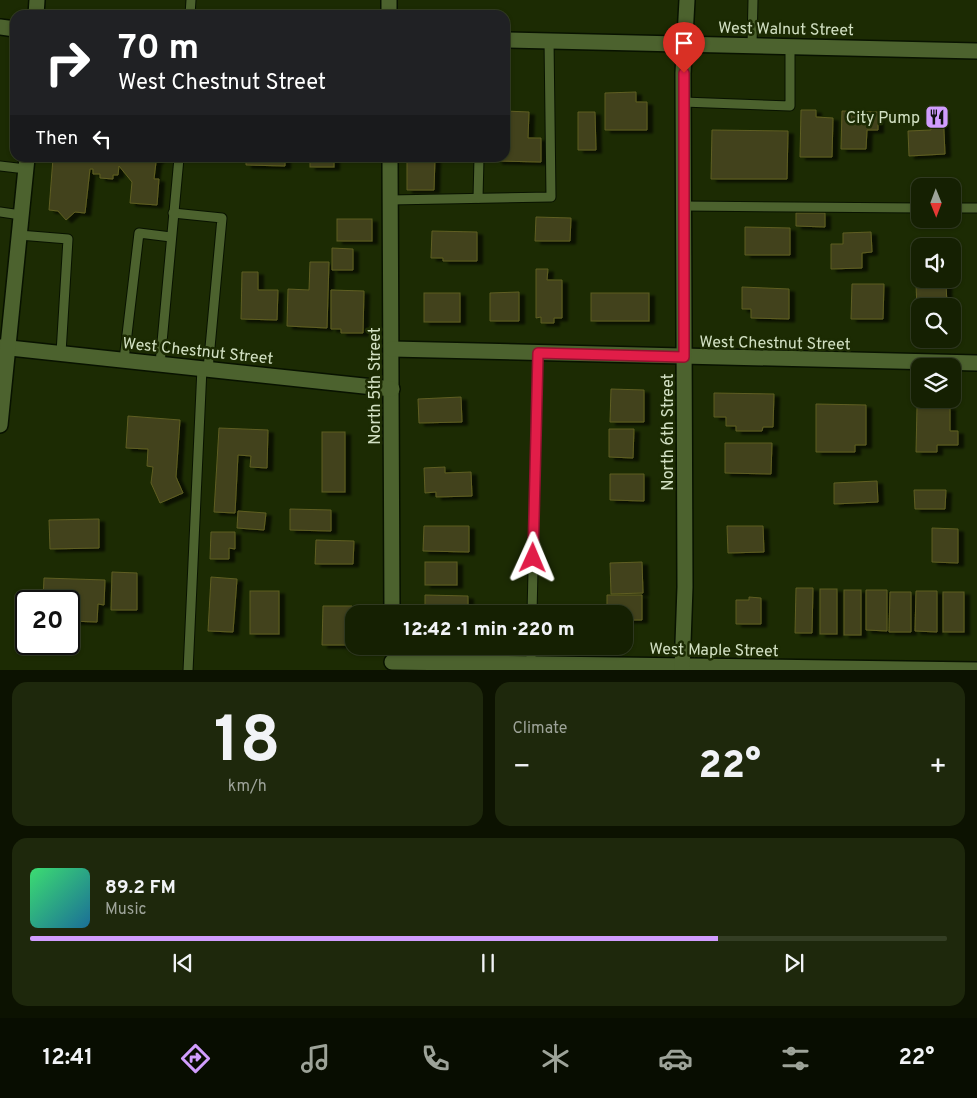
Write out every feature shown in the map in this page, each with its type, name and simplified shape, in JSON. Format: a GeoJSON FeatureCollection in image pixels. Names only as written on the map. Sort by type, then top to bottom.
{"type":"FeatureCollection","features":[{"type":"Feature","properties":{"kind":"street","name":"North 6th Street"},"geometry":{"type":"LineString","coordinates":[[682,668],[685,587],[683,102],[687,0]]}},
{"type":"Feature","properties":{"kind":"street","name":"West Walnut Street"},"geometry":{"type":"LineString","coordinates":[[510,40],[977,51]]}},
{"type":"Feature","properties":{"kind":"street","name":"North 5th Street"},"geometry":{"type":"LineString","coordinates":[[390,162],[392,605]]}},
{"type":"Feature","properties":{"kind":"street"},"geometry":{"type":"LineString","coordinates":[[0,425],[3,347],[27,163]]}},
{"type":"Feature","properties":{"kind":"street","name":"West Chestnut Street"},"geometry":{"type":"LineString","coordinates":[[3,347],[392,389]]}},
{"type":"Feature","properties":{"kind":"street","name":"West Chestnut Street"},"geometry":{"type":"LineString","coordinates":[[392,349],[977,363]]}},
{"type":"Feature","properties":{"kind":"street","name":"West Maple Street"},"geometry":{"type":"LineString","coordinates":[[391,659],[531,667],[977,670]]}},
{"type":"Feature","properties":{"kind":"lane"},"geometry":{"type":"LineString","coordinates":[[752,45],[753,0]]}},
{"type":"Feature","properties":{"kind":"lane"},"geometry":{"type":"LineString","coordinates":[[390,200],[551,197],[549,40]]}},
{"type":"Feature","properties":{"kind":"lane"},"geometry":{"type":"LineString","coordinates":[[683,102],[790,106],[790,46]]}},
{"type":"Feature","properties":{"kind":"lane"},"geometry":{"type":"LineString","coordinates":[[160,364],[178,162]]}},
{"type":"Feature","properties":{"kind":"lane"},"geometry":{"type":"LineString","coordinates":[[478,198],[479,162]]}},
{"type":"Feature","properties":{"kind":"lane"},"geometry":{"type":"LineString","coordinates":[[0,166],[27,163]]}},
{"type":"Feature","properties":{"kind":"lane"},"geometry":{"type":"LineString","coordinates":[[684,206],[911,208]]}},
{"type":"Feature","properties":{"kind":"lane"},"geometry":{"type":"LineString","coordinates":[[961,208],[977,208]]}},
{"type":"Feature","properties":{"kind":"lane"},"geometry":{"type":"LineString","coordinates":[[0,212],[21,215]]}},
{"type":"Feature","properties":{"kind":"lane"},"geometry":{"type":"LineString","coordinates":[[174,213],[222,218],[205,369],[188,670]]}},
{"type":"Feature","properties":{"kind":"lane"},"geometry":{"type":"LineString","coordinates":[[124,360],[139,233],[171,237]]}},
{"type":"Feature","properties":{"kind":"lane"},"geometry":{"type":"LineString","coordinates":[[19,234],[68,239],[61,353]]}},
{"type":"Feature","properties":{"kind":"lane"},"geometry":{"type":"LineString","coordinates":[[532,605],[538,353]]}},
{"type":"Feature","properties":{"kind":"building"},"geometry":{"type":"Polygon","coordinates":[[[636,92],[636,102],[647,102],[647,130],[605,130],[605,93],[636,92]]]}},
{"type":"Feature","properties":{"kind":"building"},"geometry":{"type":"Polygon","coordinates":[[[801,110],[816,110],[816,117],[833,118],[832,157],[800,157],[801,110]]]}},
{"type":"Feature","properties":{"kind":"building"},"geometry":{"type":"Polygon","coordinates":[[[943,110],[945,154],[909,156],[908,131],[931,130],[930,111],[943,110]]]}},
{"type":"Feature","properties":{"kind":"building"},"geometry":{"type":"Polygon","coordinates":[[[510,111],[529,112],[528,138],[541,138],[541,162],[510,161],[510,111]]]}},
{"type":"Feature","properties":{"kind":"building"},"geometry":{"type":"Polygon","coordinates":[[[842,111],[878,112],[878,130],[867,130],[866,149],[841,149],[842,111]]]}},
{"type":"Feature","properties":{"kind":"building"},"geometry":{"type":"Polygon","coordinates":[[[578,112],[595,112],[596,150],[578,150],[578,112]]]}},
{"type":"Feature","properties":{"kind":"building"},"geometry":{"type":"Polygon","coordinates":[[[712,130],[788,131],[787,179],[711,179],[712,130]]]}},
{"type":"Feature","properties":{"kind":"building"},"geometry":{"type":"Polygon","coordinates":[[[53,162],[156,162],[154,179],[159,179],[157,205],[130,203],[132,182],[119,166],[118,175],[113,175],[113,179],[100,178],[100,174],[93,174],[93,169],[90,169],[85,213],[75,212],[66,220],[58,211],[49,210],[53,162]]]}},
{"type":"Feature","properties":{"kind":"building"},"geometry":{"type":"Polygon","coordinates":[[[246,162],[285,162],[285,166],[246,165],[246,162]]]}},
{"type":"Feature","properties":{"kind":"building"},"geometry":{"type":"Polygon","coordinates":[[[310,162],[334,162],[334,167],[310,167],[310,162]]]}},
{"type":"Feature","properties":{"kind":"building"},"geometry":{"type":"Polygon","coordinates":[[[407,162],[435,162],[434,190],[407,190],[407,162]]]}},
{"type":"Feature","properties":{"kind":"building"},"geometry":{"type":"Polygon","coordinates":[[[796,213],[825,213],[825,227],[796,226],[796,213]]]}},
{"type":"Feature","properties":{"kind":"building"},"geometry":{"type":"Polygon","coordinates":[[[536,217],[571,218],[570,241],[535,241],[536,217]]]}},
{"type":"Feature","properties":{"kind":"building"},"geometry":{"type":"Polygon","coordinates":[[[337,219],[372,219],[372,241],[337,241],[337,219]]]}},
{"type":"Feature","properties":{"kind":"building"},"geometry":{"type":"Polygon","coordinates":[[[745,227],[790,228],[790,255],[745,255],[745,227]]]}},
{"type":"Feature","properties":{"kind":"building"},"geometry":{"type":"Polygon","coordinates":[[[432,231],[477,232],[477,261],[443,261],[443,258],[431,258],[432,231]]]}},
{"type":"Feature","properties":{"kind":"building"},"geometry":{"type":"Polygon","coordinates":[[[871,232],[872,252],[862,253],[862,268],[831,269],[831,244],[843,244],[843,233],[871,232]]]}},
{"type":"Feature","properties":{"kind":"building"},"geometry":{"type":"Polygon","coordinates":[[[332,248],[353,249],[353,270],[332,270],[332,248]]]}},
{"type":"Feature","properties":{"kind":"building"},"geometry":{"type":"Polygon","coordinates":[[[310,262],[329,262],[327,328],[287,326],[288,289],[309,290],[310,262]]]}},
{"type":"Feature","properties":{"kind":"building"},"geometry":{"type":"Polygon","coordinates":[[[536,269],[548,269],[547,280],[562,280],[562,318],[554,318],[554,323],[541,323],[541,317],[536,318],[536,269]]]}},
{"type":"Feature","properties":{"kind":"building"},"geometry":{"type":"Polygon","coordinates":[[[242,272],[258,272],[258,290],[278,290],[277,320],[241,319],[242,272]]]}},
{"type":"Feature","properties":{"kind":"building"},"geometry":{"type":"Polygon","coordinates":[[[852,284],[884,284],[883,319],[851,319],[852,284]]]}},
{"type":"Feature","properties":{"kind":"building"},"geometry":{"type":"Polygon","coordinates":[[[742,287],[789,289],[789,319],[751,318],[751,309],[742,309],[742,287]]]}},
{"type":"Feature","properties":{"kind":"building"},"geometry":{"type":"Polygon","coordinates":[[[916,288],[946,288],[947,298],[917,298],[916,288]]]}},
{"type":"Feature","properties":{"kind":"building"},"geometry":{"type":"Polygon","coordinates":[[[331,290],[364,291],[363,333],[341,333],[341,329],[331,329],[331,290]]]}},
{"type":"Feature","properties":{"kind":"building"},"geometry":{"type":"Polygon","coordinates":[[[519,292],[519,321],[490,321],[490,293],[519,292]]]}},
{"type":"Feature","properties":{"kind":"building"},"geometry":{"type":"Polygon","coordinates":[[[424,293],[460,293],[460,322],[424,322],[424,293]]]}},
{"type":"Feature","properties":{"kind":"building"},"geometry":{"type":"Polygon","coordinates":[[[591,293],[649,293],[649,321],[591,321],[591,293]]]}},
{"type":"Feature","properties":{"kind":"building"},"geometry":{"type":"Polygon","coordinates":[[[611,389],[644,390],[644,422],[610,422],[611,389]]]}},
{"type":"Feature","properties":{"kind":"building"},"geometry":{"type":"Polygon","coordinates":[[[714,393],[774,394],[773,427],[763,427],[762,431],[736,431],[736,426],[726,426],[726,417],[714,417],[714,393]]]}},
{"type":"Feature","properties":{"kind":"building"},"geometry":{"type":"Polygon","coordinates":[[[461,397],[462,422],[419,423],[418,399],[461,397]]]}},
{"type":"Feature","properties":{"kind":"building"},"geometry":{"type":"Polygon","coordinates":[[[816,404],[866,405],[866,445],[855,445],[855,452],[816,452],[816,404]]]}},
{"type":"Feature","properties":{"kind":"building"},"geometry":{"type":"Polygon","coordinates":[[[917,408],[950,408],[950,431],[958,431],[958,445],[937,445],[937,452],[916,452],[917,408]]]}},
{"type":"Feature","properties":{"kind":"building"},"geometry":{"type":"Polygon","coordinates":[[[128,416],[180,420],[176,477],[183,493],[160,503],[151,483],[153,467],[147,466],[148,449],[126,448],[128,416]]]}},
{"type":"Feature","properties":{"kind":"building"},"geometry":{"type":"Polygon","coordinates":[[[219,428],[268,430],[267,468],[250,467],[251,456],[238,455],[235,513],[214,512],[219,428]]]}},
{"type":"Feature","properties":{"kind":"building"},"geometry":{"type":"Polygon","coordinates":[[[609,429],[634,429],[633,458],[609,457],[609,429]]]}},
{"type":"Feature","properties":{"kind":"building"},"geometry":{"type":"Polygon","coordinates":[[[322,432],[345,432],[345,492],[322,492],[322,432]]]}},
{"type":"Feature","properties":{"kind":"building"},"geometry":{"type":"Polygon","coordinates":[[[725,443],[772,443],[771,474],[725,473],[725,443]]]}},
{"type":"Feature","properties":{"kind":"building"},"geometry":{"type":"Polygon","coordinates":[[[445,467],[445,473],[471,472],[472,496],[436,497],[436,492],[425,493],[424,468],[445,467]]]}},
{"type":"Feature","properties":{"kind":"building"},"geometry":{"type":"Polygon","coordinates":[[[610,474],[644,474],[644,501],[610,500],[610,474]]]}},
{"type":"Feature","properties":{"kind":"building"},"geometry":{"type":"Polygon","coordinates":[[[877,481],[878,502],[834,504],[834,483],[877,481]]]}},
{"type":"Feature","properties":{"kind":"building"},"geometry":{"type":"Polygon","coordinates":[[[914,490],[946,490],[945,509],[915,509],[914,490]]]}},
{"type":"Feature","properties":{"kind":"building"},"geometry":{"type":"Polygon","coordinates":[[[290,509],[331,510],[331,531],[290,530],[290,509]]]}},
{"type":"Feature","properties":{"kind":"building"},"geometry":{"type":"Polygon","coordinates":[[[238,511],[266,513],[264,530],[237,528],[238,511]]]}},
{"type":"Feature","properties":{"kind":"building"},"geometry":{"type":"Polygon","coordinates":[[[99,519],[99,548],[50,549],[49,520],[99,519]]]}},
{"type":"Feature","properties":{"kind":"building"},"geometry":{"type":"Polygon","coordinates":[[[424,526],[469,526],[469,552],[423,551],[424,526]]]}},
{"type":"Feature","properties":{"kind":"building"},"geometry":{"type":"Polygon","coordinates":[[[727,526],[763,526],[764,552],[728,553],[727,526]]]}},
{"type":"Feature","properties":{"kind":"building"},"geometry":{"type":"Polygon","coordinates":[[[932,528],[958,529],[958,563],[932,562],[932,528]]]}},
{"type":"Feature","properties":{"kind":"building"},"geometry":{"type":"Polygon","coordinates":[[[211,532],[235,532],[235,549],[229,548],[229,559],[210,559],[211,532]]]}},
{"type":"Feature","properties":{"kind":"building"},"geometry":{"type":"Polygon","coordinates":[[[316,540],[354,541],[353,564],[315,564],[316,540]]]}},
{"type":"Feature","properties":{"kind":"building"},"geometry":{"type":"Polygon","coordinates":[[[425,562],[457,562],[457,585],[425,585],[425,562]]]}},
{"type":"Feature","properties":{"kind":"building"},"geometry":{"type":"Polygon","coordinates":[[[642,562],[643,593],[611,594],[610,563],[642,562]]]}},
{"type":"Feature","properties":{"kind":"building"},"geometry":{"type":"Polygon","coordinates":[[[112,572],[137,573],[137,610],[111,610],[112,572]]]}},
{"type":"Feature","properties":{"kind":"building"},"geometry":{"type":"Polygon","coordinates":[[[211,577],[237,579],[233,632],[208,631],[211,577]]]}},
{"type":"Feature","properties":{"kind":"building"},"geometry":{"type":"Polygon","coordinates":[[[44,578],[105,580],[104,605],[98,604],[97,622],[80,621],[80,590],[43,590],[44,578]]]}},
{"type":"Feature","properties":{"kind":"building"},"geometry":{"type":"Polygon","coordinates":[[[796,588],[813,588],[812,633],[795,633],[796,588]]]}},
{"type":"Feature","properties":{"kind":"building"},"geometry":{"type":"Polygon","coordinates":[[[820,589],[837,589],[837,634],[820,634],[820,589]]]}},
{"type":"Feature","properties":{"kind":"building"},"geometry":{"type":"Polygon","coordinates":[[[844,590],[861,590],[861,635],[844,635],[844,590]]]}},
{"type":"Feature","properties":{"kind":"building"},"geometry":{"type":"Polygon","coordinates":[[[866,590],[887,590],[887,631],[866,630],[866,590]]]}},
{"type":"Feature","properties":{"kind":"building"},"geometry":{"type":"Polygon","coordinates":[[[250,591],[279,591],[279,634],[250,634],[250,591]]]}},
{"type":"Feature","properties":{"kind":"building"},"geometry":{"type":"Polygon","coordinates":[[[916,591],[937,591],[937,632],[915,631],[916,591]]]}},
{"type":"Feature","properties":{"kind":"building"},"geometry":{"type":"Polygon","coordinates":[[[890,592],[911,592],[911,632],[889,632],[890,592]]]}},
{"type":"Feature","properties":{"kind":"building"},"geometry":{"type":"Polygon","coordinates":[[[943,592],[964,592],[964,632],[943,632],[943,592]]]}},
{"type":"Feature","properties":{"kind":"building"},"geometry":{"type":"Polygon","coordinates":[[[425,595],[468,596],[468,605],[425,605],[425,595]]]}},
{"type":"Feature","properties":{"kind":"building"},"geometry":{"type":"Polygon","coordinates":[[[607,595],[642,595],[642,620],[633,620],[633,605],[607,605],[607,595]]]}},
{"type":"Feature","properties":{"kind":"building"},"geometry":{"type":"Polygon","coordinates":[[[749,597],[761,598],[761,624],[736,624],[736,600],[749,600],[749,597]]]}},
{"type":"Feature","properties":{"kind":"building"},"geometry":{"type":"Polygon","coordinates":[[[323,606],[345,606],[345,645],[322,645],[323,606]]]}},
{"type":"Feature","properties":{"kind":"place","name":"City Pump"},"geometry":{"type":"Point","coordinates":[937,117]}},
{"type":"Feature","properties":{"kind":"route"},"geometry":{"type":"LineString","coordinates":[[533,558],[538,353],[684,357],[684,73]]}}]}
